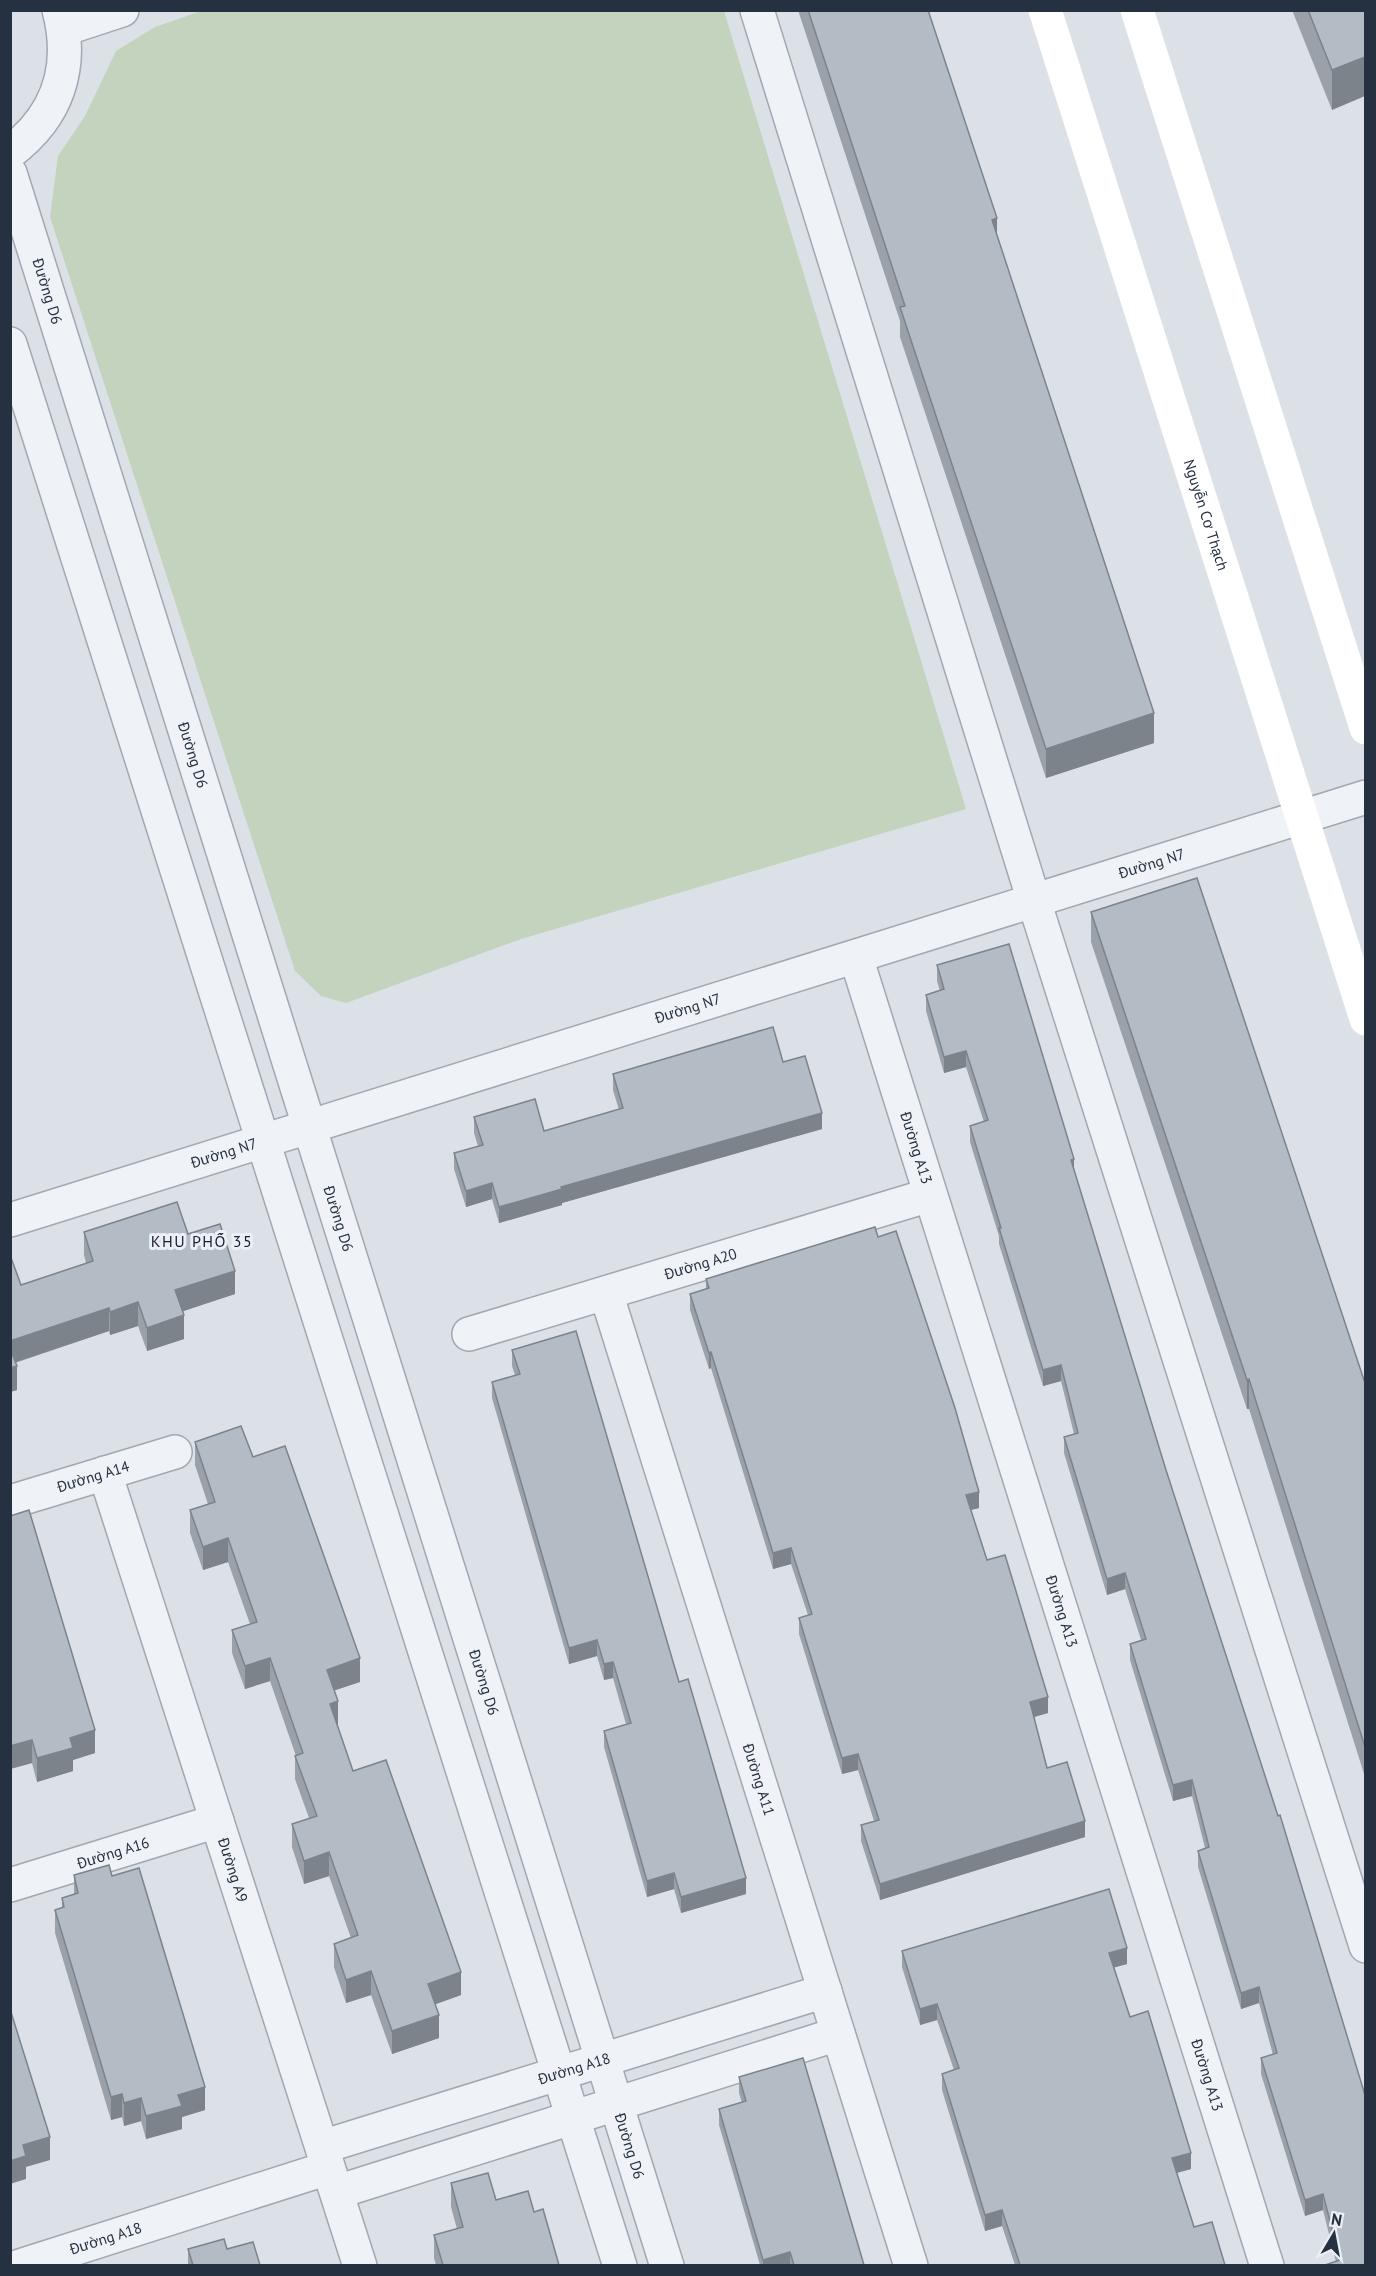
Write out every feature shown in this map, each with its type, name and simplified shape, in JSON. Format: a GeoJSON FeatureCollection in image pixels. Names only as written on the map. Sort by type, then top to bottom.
{"type":"FeatureCollection","features":[{"type":"Feature","properties":{"kind":"main road","name":"Nguyễn Cơ Thạch"},"geometry":{"type":"LineString","coordinates":[[1045,10],[1365,1019]]}},
{"type":"Feature","properties":{"kind":"main road"},"geometry":{"type":"LineString","coordinates":[[1137,10],[1365,728]]}},
{"type":"Feature","properties":{"kind":"street"},"geometry":{"type":"LineString","coordinates":[[10,152],[27,139],[40,124],[59,90],[66,51],[61,20],[122,10]]}},
{"type":"Feature","properties":{"kind":"street"},"geometry":{"type":"LineString","coordinates":[[757,10],[1034,901],[1365,1946]]}},
{"type":"Feature","properties":{"kind":"street","name":"Đường D6"},"geometry":{"type":"LineString","coordinates":[[10,173],[667,2265]]}},
{"type":"Feature","properties":{"kind":"street"},"geometry":{"type":"LineString","coordinates":[[10,345],[620,2265]]}},
{"type":"Feature","properties":{"kind":"street","name":"Đường N7"},"geometry":{"type":"LineString","coordinates":[[10,1220],[1365,797]]}},
{"type":"Feature","properties":{"kind":"street","name":"Đường A13"},"geometry":{"type":"LineString","coordinates":[[856,957],[1267,2265]]}},
{"type":"Feature","properties":{"kind":"street","name":"Đường A20"},"geometry":{"type":"LineString","coordinates":[[469,1334],[930,1195]]}},
{"type":"Feature","properties":{"kind":"street","name":"Đường A11"},"geometry":{"type":"LineString","coordinates":[[606,1293],[911,2265]]}},
{"type":"Feature","properties":{"kind":"street","name":"Đường A14"},"geometry":{"type":"LineString","coordinates":[[10,1502],[175,1452]]}},
{"type":"Feature","properties":{"kind":"street","name":"Đường A9"},"geometry":{"type":"LineString","coordinates":[[105,1473],[360,2265]]}},
{"type":"Feature","properties":{"kind":"street","name":"Đường A16"},"geometry":{"type":"LineString","coordinates":[[10,1885],[217,1821]]}},
{"type":"Feature","properties":{"kind":"street","name":"Đường A18"},"geometry":{"type":"LineString","coordinates":[[20,2265],[329,2169],[559,2074],[825,1991]]}},
{"type":"Feature","properties":{"kind":"street","name":"Đường A18"},"geometry":{"type":"LineString","coordinates":[[329,2169],[573,2118],[838,2034]]}},
{"type":"Feature","properties":{"kind":"green space"},"geometry":{"type":"Polygon","coordinates":[[[204,10],[724,11],[966,809],[521,939],[346,1003],[321,996],[295,971],[50,217],[58,156],[85,116],[116,51],[155,27],[204,10]]]}},
{"type":"Feature","properties":{"kind":"building"},"geometry":{"type":"Polygon","coordinates":[[[808,10],[928,10],[997,218],[992,220],[1154,713],[1046,749],[900,307],[905,306],[808,10]]]}},
{"type":"Feature","properties":{"kind":"building"},"geometry":{"type":"Polygon","coordinates":[[[1308,10],[1365,10],[1365,57],[1332,70],[1308,10]]]}},
{"type":"Feature","properties":{"kind":"building"},"geometry":{"type":"Polygon","coordinates":[[[1197,878],[1365,1383],[1365,1747],[1249,1379],[1247,1380],[1091,912],[1197,878]]]}},
{"type":"Feature","properties":{"kind":"building"},"geometry":{"type":"Polygon","coordinates":[[[1009,944],[1074,1159],[1071,1160],[1166,1470],[1278,1816],[1280,1815],[1365,2095],[1365,2265],[1325,2265],[1340,2260],[1323,2194],[1305,2200],[1261,2058],[1277,2053],[1259,1987],[1241,1993],[1198,1851],[1209,1847],[1192,1780],[1173,1785],[1130,1644],[1146,1639],[1125,1573],[1107,1579],[1064,1437],[1078,1433],[1061,1365],[1043,1370],[999,1228],[1001,1228],[970,1126],[988,1120],[966,1051],[944,1057],[926,995],[944,989],[937,965],[1009,944]]]}},
{"type":"Feature","properties":{"kind":"building"},"geometry":{"type":"Polygon","coordinates":[[[773,1027],[783,1062],[805,1056],[822,1113],[561,1187],[562,1189],[499,1207],[492,1183],[466,1191],[454,1153],[483,1145],[474,1117],[535,1099],[544,1131],[623,1108],[613,1074],[773,1027]]]}},
{"type":"Feature","properties":{"kind":"building"},"geometry":{"type":"Polygon","coordinates":[[[177,1202],[188,1234],[220,1224],[235,1271],[175,1290],[184,1315],[147,1328],[138,1302],[110,1312],[109,1308],[10,1341],[10,1255],[21,1285],[93,1261],[84,1232],[177,1202]]]}},
{"type":"Feature","properties":{"kind":"building"},"geometry":{"type":"Polygon","coordinates":[[[875,1227],[878,1237],[896,1231],[955,1408],[979,1492],[966,1495],[987,1560],[1005,1555],[1048,1697],[1030,1702],[1047,1768],[1067,1762],[1085,1821],[880,1884],[861,1825],[879,1820],[858,1754],[842,1758],[799,1618],[812,1614],[791,1548],[773,1553],[711,1352],[709,1353],[690,1294],[709,1288],[706,1279],[875,1227]]]}},
{"type":"Feature","properties":{"kind":"building"},"geometry":{"type":"Polygon","coordinates":[[[576,1331],[679,1682],[688,1679],[746,1878],[681,1897],[674,1873],[647,1881],[604,1731],[631,1723],[613,1662],[604,1664],[597,1640],[569,1648],[492,1382],[520,1374],[512,1350],[576,1331]]]}},
{"type":"Feature","properties":{"kind":"building"},"geometry":{"type":"Polygon","coordinates":[[[10,1349],[17,1366],[10,1368],[10,1349]]]}},
{"type":"Feature","properties":{"kind":"building"},"geometry":{"type":"Polygon","coordinates":[[[241,1426],[253,1457],[285,1446],[360,1658],[327,1670],[338,1701],[330,1704],[353,1771],[386,1760],[461,1972],[428,1984],[439,2015],[392,2031],[371,1971],[346,1980],[334,1944],[358,1935],[329,1852],[304,1861],[292,1824],[317,1816],[295,1756],[303,1753],[270,1658],[245,1666],[232,1630],[257,1622],[228,1538],[203,1547],[190,1510],[215,1502],[195,1442],[241,1426]]]}},
{"type":"Feature","properties":{"kind":"building"},"geometry":{"type":"Polygon","coordinates":[[[29,1510],[95,1730],[70,1738],[73,1748],[37,1758],[32,1740],[10,1746],[10,1516],[29,1510]]]}},
{"type":"Feature","properties":{"kind":"building"},"geometry":{"type":"Polygon","coordinates":[[[109,1865],[112,1876],[139,1868],[205,2087],[178,2095],[182,2106],[146,2116],[141,2098],[124,2103],[122,2094],[111,2097],[55,1910],[64,1907],[62,1898],[78,1893],[74,1875],[109,1865]]]}},
{"type":"Feature","properties":{"kind":"building"},"geometry":{"type":"Polygon","coordinates":[[[1109,1889],[1127,1948],[1109,1953],[1130,2017],[1148,2011],[1191,2153],[1172,2158],[1194,2227],[1212,2222],[1225,2265],[1020,2265],[1002,2210],[985,2215],[942,2074],[959,2068],[937,2004],[920,2009],[902,1951],[1109,1889]]]}},
{"type":"Feature","properties":{"kind":"building"},"geometry":{"type":"Polygon","coordinates":[[[10,2009],[50,2137],[23,2145],[26,2156],[10,2161],[10,2009]]]}},
{"type":"Feature","properties":{"kind":"building"},"geometry":{"type":"Polygon","coordinates":[[[803,2058],[864,2265],[794,2265],[790,2252],[763,2260],[719,2109],[746,2101],[739,2077],[803,2058]]]}},
{"type":"Feature","properties":{"kind":"building"},"geometry":{"type":"Polygon","coordinates":[[[488,2173],[496,2200],[528,2191],[534,2212],[543,2209],[559,2265],[443,2265],[434,2235],[463,2227],[451,2183],[488,2173]]]}},
{"type":"Feature","properties":{"kind":"building"},"geometry":{"type":"Polygon","coordinates":[[[224,2239],[227,2249],[253,2242],[260,2265],[193,2265],[188,2249],[224,2239]]]}},
{"type":"Feature","properties":{"kind":"district","name":"KHU PHỐ 35"},"geometry":{"type":"Point","coordinates":[202,1241]}}]}
